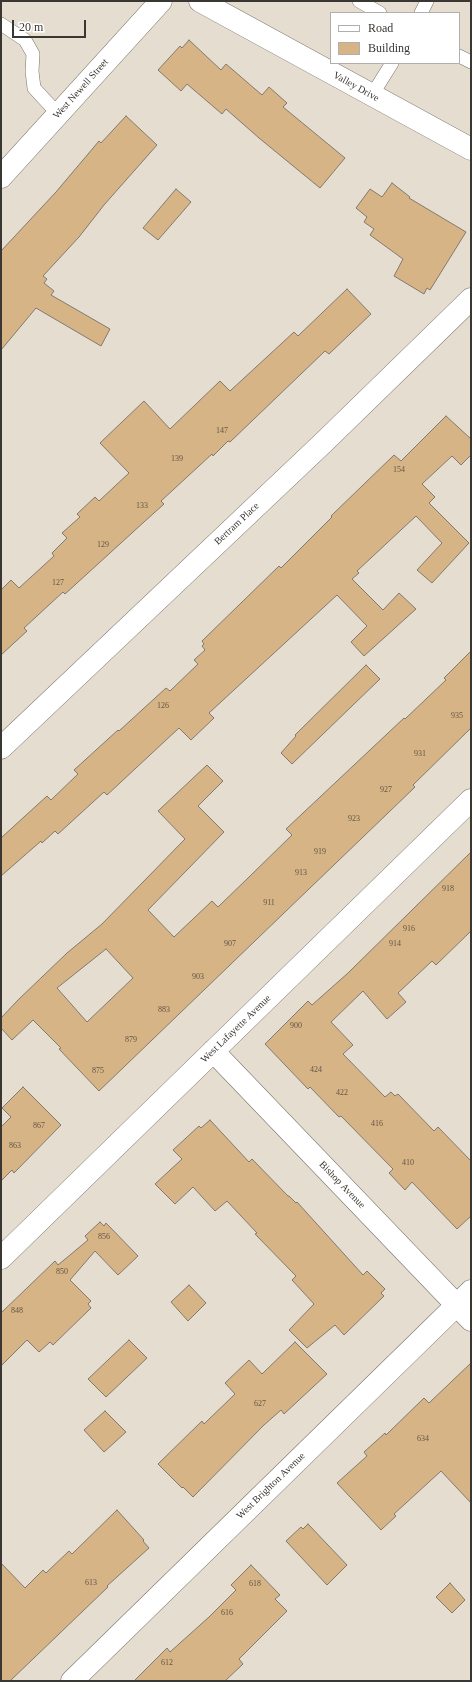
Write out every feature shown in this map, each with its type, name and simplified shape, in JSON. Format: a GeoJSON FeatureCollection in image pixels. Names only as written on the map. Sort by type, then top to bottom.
{"type":"FeatureCollection","features":[{"type":"Feature","properties":{"kind":"street","name":"West Newell Street"},"geometry":{"type":"LineString","coordinates":[[1,177],[161,1]]}},
{"type":"Feature","properties":{"kind":"street","name":"Valley Drive"},"geometry":{"type":"LineString","coordinates":[[200,1],[471,149]]}},
{"type":"Feature","properties":{"kind":"street","name":"Bertram Place"},"geometry":{"type":"LineString","coordinates":[[1,748],[324,442],[471,299]]}},
{"type":"Feature","properties":{"kind":"street","name":"West Lafayette Avenue"},"geometry":{"type":"LineString","coordinates":[[1,1258],[471,800]]}},
{"type":"Feature","properties":{"kind":"street","name":"Bishop Avenue"},"geometry":{"type":"LineString","coordinates":[[213,1051],[466,1305]]}},
{"type":"Feature","properties":{"kind":"street","name":"West Brighton Avenue"},"geometry":{"type":"LineString","coordinates":[[72,1681],[466,1305]]}},
{"type":"Feature","properties":{"kind":"lane"},"geometry":{"type":"LineString","coordinates":[[359,1],[378,12]]}},
{"type":"Feature","properties":{"kind":"lane"},"geometry":{"type":"LineString","coordinates":[[422,12],[427,1]]}},
{"type":"Feature","properties":{"kind":"lane"},"geometry":{"type":"LineString","coordinates":[[1,24],[25,40],[33,54],[32,71],[34,88],[58,114]]}},
{"type":"Feature","properties":{"kind":"lane"},"geometry":{"type":"LineString","coordinates":[[460,56],[471,62]]}},
{"type":"Feature","properties":{"kind":"lane"},"geometry":{"type":"LineString","coordinates":[[372,95],[391,64]]}},
{"type":"Feature","properties":{"kind":"building"},"geometry":{"type":"Polygon","coordinates":[[[189,40],[221,70],[226,64],[262,95],[269,87],[287,103],[283,107],[345,158],[320,188],[226,109],[222,114],[187,84],[181,91],[158,70],[180,46],[182,48],[189,40]]]}},
{"type":"Feature","properties":{"kind":"building"},"geometry":{"type":"Polygon","coordinates":[[[126,116],[157,145],[104,205],[79,237],[43,276],[47,279],[44,283],[54,291],[51,295],[110,329],[101,346],[36,308],[1,350],[1,251],[56,192],[99,141],[101,143],[126,116]]]}},
{"type":"Feature","properties":{"kind":"building"},"geometry":{"type":"Polygon","coordinates":[[[392,183],[410,197],[409,198],[466,232],[430,290],[427,288],[424,294],[394,276],[403,259],[370,235],[374,229],[364,222],[367,217],[356,208],[370,189],[382,197],[392,183]]]}},
{"type":"Feature","properties":{"kind":"building"},"geometry":{"type":"Polygon","coordinates":[[[176,189],[191,202],[158,240],[143,228],[176,189]]]}},
{"type":"Feature","properties":{"kind":"building"},"geometry":{"type":"Polygon","coordinates":[[[347,289],[371,314],[329,354],[325,351],[230,442],[228,441],[213,456],[212,454],[161,501],[164,504],[65,594],[63,592],[24,628],[27,631],[1,655],[1,590],[11,580],[19,588],[54,556],[52,553],[67,538],[62,533],[80,517],[77,514],[95,497],[99,501],[129,473],[100,443],[144,401],[170,429],[220,381],[230,391],[294,332],[298,336],[347,289]]]}},
{"type":"Feature","properties":{"kind":"building"},"geometry":{"type":"Polygon","coordinates":[[[446,416],[471,439],[471,455],[461,465],[452,456],[422,484],[435,497],[429,503],[469,543],[432,583],[417,570],[442,543],[416,516],[357,571],[359,573],[352,579],[383,610],[399,593],[416,609],[364,656],[351,642],[367,626],[337,595],[209,713],[214,718],[191,740],[179,728],[107,795],[104,792],[58,834],[55,831],[42,843],[41,841],[1,876],[1,838],[47,796],[51,800],[78,774],[74,770],[166,688],[170,691],[198,664],[194,660],[205,650],[202,646],[204,644],[202,641],[279,566],[281,568],[332,517],[331,516],[394,455],[401,461],[446,416]]]}},
{"type":"Feature","properties":{"kind":"building"},"geometry":{"type":"Polygon","coordinates":[[[471,651],[471,728],[413,785],[415,787],[99,1091],[59,1049],[61,1048],[33,1020],[12,1040],[1,1028],[1,1018],[18,1000],[67,953],[102,924],[185,839],[158,811],[207,765],[223,781],[198,806],[224,832],[148,910],[174,937],[212,901],[218,907],[292,835],[286,829],[446,680],[444,678],[471,651]],[[106,949],[57,988],[87,1022],[133,978],[106,949]]]}},
{"type":"Feature","properties":{"kind":"building"},"geometry":{"type":"Polygon","coordinates":[[[366,665],[380,679],[292,764],[281,753],[296,736],[295,735],[366,665]]]}},
{"type":"Feature","properties":{"kind":"building"},"geometry":{"type":"Polygon","coordinates":[[[471,852],[471,931],[436,965],[432,961],[398,993],[406,1002],[387,1019],[363,991],[331,1022],[353,1045],[343,1054],[385,1097],[391,1092],[395,1096],[398,1094],[434,1131],[438,1127],[471,1161],[471,1216],[457,1229],[412,1182],[405,1190],[389,1173],[393,1169],[341,1116],[339,1117],[310,1087],[308,1089],[265,1044],[308,1001],[312,1005],[348,973],[471,852]]]}},
{"type":"Feature","properties":{"kind":"building"},"geometry":{"type":"Polygon","coordinates":[[[23,1087],[61,1125],[14,1173],[12,1170],[1,1181],[1,1127],[11,1117],[2,1108],[23,1087]]]}},
{"type":"Feature","properties":{"kind":"building"},"geometry":{"type":"Polygon","coordinates":[[[210,1120],[249,1162],[252,1159],[288,1196],[296,1203],[297,1202],[363,1275],[367,1271],[385,1289],[381,1293],[384,1296],[344,1335],[335,1325],[307,1348],[289,1330],[314,1304],[292,1280],[296,1276],[255,1234],[257,1233],[227,1201],[215,1211],[193,1187],[175,1204],[155,1184],[182,1159],[173,1150],[199,1126],[201,1128],[210,1120]]]}},
{"type":"Feature","properties":{"kind":"building"},"geometry":{"type":"Polygon","coordinates":[[[100,1222],[104,1226],[106,1223],[138,1256],[118,1275],[95,1251],[70,1280],[91,1301],[88,1304],[91,1308],[53,1345],[50,1342],[39,1352],[27,1340],[1,1366],[1,1313],[55,1261],[58,1265],[88,1240],[85,1236],[100,1222]]]}},
{"type":"Feature","properties":{"kind":"building"},"geometry":{"type":"Polygon","coordinates":[[[189,1285],[206,1303],[188,1321],[171,1302],[189,1285]]]}},
{"type":"Feature","properties":{"kind":"building"},"geometry":{"type":"Polygon","coordinates":[[[129,1340],[147,1358],[106,1397],[88,1379],[129,1340]]]}},
{"type":"Feature","properties":{"kind":"building"},"geometry":{"type":"Polygon","coordinates":[[[295,1342],[327,1374],[284,1414],[281,1410],[264,1425],[193,1497],[158,1464],[202,1421],[204,1424],[235,1394],[225,1383],[249,1360],[262,1374],[295,1342]]]}},
{"type":"Feature","properties":{"kind":"building"},"geometry":{"type":"Polygon","coordinates":[[[471,1363],[471,1503],[441,1471],[394,1514],[396,1516],[381,1530],[337,1483],[367,1456],[364,1452],[385,1433],[386,1435],[424,1398],[429,1403],[471,1363]]]}},
{"type":"Feature","properties":{"kind":"building"},"geometry":{"type":"Polygon","coordinates":[[[105,1411],[126,1432],[104,1452],[84,1430],[105,1411]]]}},
{"type":"Feature","properties":{"kind":"building"},"geometry":{"type":"Polygon","coordinates":[[[117,1510],[144,1540],[143,1541],[149,1548],[107,1586],[108,1587],[10,1681],[1,1681],[1,1563],[25,1588],[43,1570],[46,1573],[69,1551],[72,1554],[117,1510]]]}},
{"type":"Feature","properties":{"kind":"building"},"geometry":{"type":"Polygon","coordinates":[[[308,1524],[347,1565],[327,1585],[286,1541],[301,1527],[303,1529],[308,1524]]]}},
{"type":"Feature","properties":{"kind":"building"},"geometry":{"type":"Polygon","coordinates":[[[251,1565],[280,1595],[275,1599],[287,1611],[239,1659],[243,1664],[225,1681],[134,1681],[167,1648],[170,1652],[209,1617],[236,1590],[231,1585],[251,1565]]]}},
{"type":"Feature","properties":{"kind":"building"},"geometry":{"type":"Polygon","coordinates":[[[450,1583],[465,1600],[452,1613],[436,1597],[450,1583]]]}}]}
